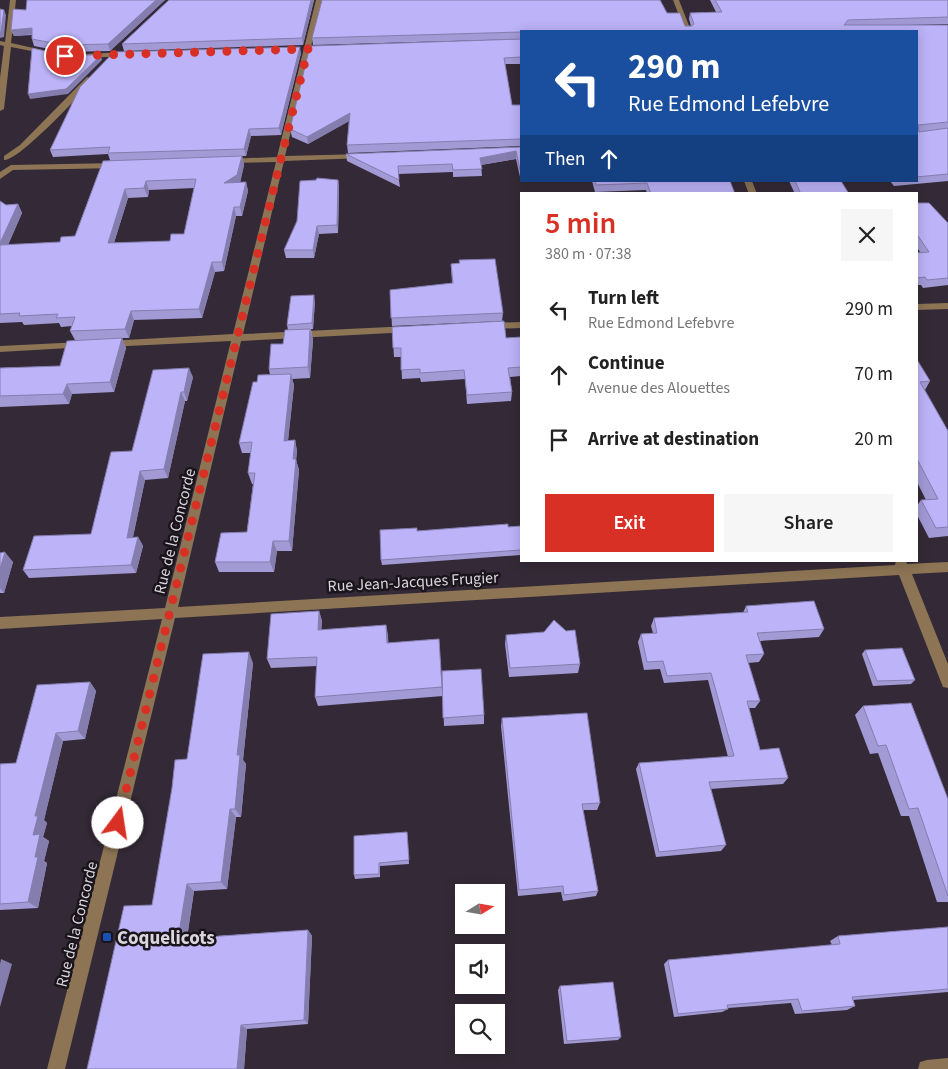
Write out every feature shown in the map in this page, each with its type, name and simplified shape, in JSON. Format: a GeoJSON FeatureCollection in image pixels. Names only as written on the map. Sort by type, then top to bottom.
{"type":"FeatureCollection","features":[{"type":"Feature","properties":{"kind":"street"},"geometry":{"type":"LineString","coordinates":[[0,109],[13,0]]}},
{"type":"Feature","properties":{"kind":"street","name":"Rue de la Concorde"},"geometry":{"type":"LineString","coordinates":[[56,1069],[238,337],[279,159],[319,0]]}},
{"type":"Feature","properties":{"kind":"street"},"geometry":{"type":"LineString","coordinates":[[676,0],[688,30]]}},
{"type":"Feature","properties":{"kind":"street"},"geometry":{"type":"LineString","coordinates":[[0,43],[56,54]]}},
{"type":"Feature","properties":{"kind":"street"},"geometry":{"type":"LineString","coordinates":[[102,66],[121,47]]}},
{"type":"Feature","properties":{"kind":"street"},"geometry":{"type":"LineString","coordinates":[[74,56],[131,54]]}},
{"type":"Feature","properties":{"kind":"street"},"geometry":{"type":"LineString","coordinates":[[3,157],[23,147],[96,73]]}},
{"type":"Feature","properties":{"kind":"street"},"geometry":{"type":"LineString","coordinates":[[214,162],[372,156]]}},
{"type":"Feature","properties":{"kind":"street"},"geometry":{"type":"LineString","coordinates":[[3,157],[12,162],[11,168]]}},
{"type":"Feature","properties":{"kind":"street"},"geometry":{"type":"LineString","coordinates":[[0,176],[11,168],[125,165]]}},
{"type":"Feature","properties":{"kind":"street"},"geometry":{"type":"LineString","coordinates":[[918,307],[948,306]]}},
{"type":"Feature","properties":{"kind":"street"},"geometry":{"type":"LineString","coordinates":[[482,326],[520,325]]}},
{"type":"Feature","properties":{"kind":"street"},"geometry":{"type":"LineString","coordinates":[[0,349],[423,329]]}},
{"type":"Feature","properties":{"kind":"street"},"geometry":{"type":"LineString","coordinates":[[902,565],[948,682]]}},
{"type":"Feature","properties":{"kind":"street","name":"Rue Jean-Jacques Frugier"},"geometry":{"type":"LineString","coordinates":[[0,623],[902,565],[948,567]]}},
{"type":"Feature","properties":{"kind":"street"},"geometry":{"type":"LineString","coordinates":[[928,1069],[948,1067]]}},
{"type":"Feature","properties":{"kind":"building"},"geometry":{"type":"Polygon","coordinates":[[[27,0],[156,0],[108,44],[63,45],[32,39],[32,28],[11,30],[13,9],[26,10],[27,0]]]}},
{"type":"Feature","properties":{"kind":"building"},"geometry":{"type":"Polygon","coordinates":[[[169,0],[311,0],[302,38],[122,44],[169,0]]]}},
{"type":"Feature","properties":{"kind":"building"},"geometry":{"type":"Polygon","coordinates":[[[322,0],[660,0],[667,13],[680,13],[685,26],[692,26],[694,24],[690,13],[722,12],[715,0],[948,0],[948,17],[848,20],[844,25],[948,25],[948,122],[918,125],[918,30],[520,30],[520,32],[312,38],[322,0]]]}},
{"type":"Feature","properties":{"kind":"building"},"geometry":{"type":"Polygon","coordinates":[[[0,9],[4,10],[1,32],[0,32],[0,9]]]}},
{"type":"Feature","properties":{"kind":"building"},"geometry":{"type":"Polygon","coordinates":[[[520,39],[520,57],[504,58],[512,105],[520,105],[520,139],[347,145],[350,113],[307,137],[290,129],[310,46],[520,39]]]}},
{"type":"Feature","properties":{"kind":"building"},"geometry":{"type":"Polygon","coordinates":[[[300,47],[279,128],[249,129],[244,149],[108,153],[110,147],[50,150],[80,87],[114,52],[300,47]]]}},
{"type":"Feature","properties":{"kind":"building"},"geometry":{"type":"Polygon","coordinates":[[[32,48],[63,55],[101,55],[66,89],[28,94],[32,48]]]}},
{"type":"Feature","properties":{"kind":"building"},"geometry":{"type":"Polygon","coordinates":[[[918,125],[919,132],[948,128],[948,174],[918,177],[918,125]]]}},
{"type":"Feature","properties":{"kind":"building"},"geometry":{"type":"Polygon","coordinates":[[[520,147],[520,170],[516,151],[480,158],[482,169],[453,170],[452,164],[398,166],[399,180],[346,154],[520,147]]]}},
{"type":"Feature","properties":{"kind":"building"},"geometry":{"type":"Polygon","coordinates":[[[242,156],[237,175],[224,183],[246,182],[240,207],[234,207],[222,262],[212,262],[199,309],[131,311],[125,329],[70,331],[75,317],[56,318],[58,314],[19,316],[20,313],[0,314],[0,245],[60,242],[61,237],[75,236],[103,161],[242,156]],[[196,179],[146,181],[144,188],[125,189],[108,243],[170,241],[171,234],[184,234],[196,179]]]}},
{"type":"Feature","properties":{"kind":"building"},"geometry":{"type":"Polygon","coordinates":[[[317,178],[338,180],[337,225],[317,226],[313,250],[284,250],[297,221],[300,181],[316,180],[317,178]]]}},
{"type":"Feature","properties":{"kind":"building"},"geometry":{"type":"Polygon","coordinates":[[[595,182],[730,182],[734,192],[650,192],[647,183],[596,185],[595,182]]]}},
{"type":"Feature","properties":{"kind":"building"},"geometry":{"type":"Polygon","coordinates":[[[795,182],[842,182],[848,192],[800,192],[795,182]]]}},
{"type":"Feature","properties":{"kind":"building"},"geometry":{"type":"Polygon","coordinates":[[[0,201],[6,205],[18,204],[0,243],[0,201]]]}},
{"type":"Feature","properties":{"kind":"building"},"geometry":{"type":"Polygon","coordinates":[[[918,203],[929,203],[948,223],[948,278],[927,280],[925,277],[918,278],[918,253],[929,252],[918,236],[918,203]]]}},
{"type":"Feature","properties":{"kind":"building"},"geometry":{"type":"Polygon","coordinates":[[[495,259],[503,313],[391,318],[390,290],[453,283],[451,264],[460,263],[459,260],[495,259]]]}},
{"type":"Feature","properties":{"kind":"building"},"geometry":{"type":"Polygon","coordinates":[[[314,295],[312,323],[287,325],[291,296],[314,295]]]}},
{"type":"Feature","properties":{"kind":"building"},"geometry":{"type":"Polygon","coordinates":[[[504,321],[506,338],[520,337],[520,367],[508,368],[512,392],[467,395],[464,370],[420,373],[420,369],[401,370],[401,348],[393,348],[392,327],[504,321]]]}},
{"type":"Feature","properties":{"kind":"building"},"geometry":{"type":"Polygon","coordinates":[[[310,329],[308,367],[269,369],[271,344],[283,344],[285,330],[310,329]]]}},
{"type":"Feature","properties":{"kind":"building"},"geometry":{"type":"Polygon","coordinates":[[[122,338],[110,382],[67,384],[63,394],[0,396],[0,368],[60,366],[67,341],[122,338]]]}},
{"type":"Feature","properties":{"kind":"building"},"geometry":{"type":"Polygon","coordinates":[[[918,361],[930,381],[920,382],[948,431],[948,527],[936,528],[921,500],[938,499],[918,461],[918,361]]]}},
{"type":"Feature","properties":{"kind":"building"},"geometry":{"type":"Polygon","coordinates":[[[189,368],[184,392],[181,392],[164,469],[140,471],[127,538],[138,537],[131,565],[23,570],[34,536],[91,534],[111,452],[132,451],[153,370],[189,368]]]}},
{"type":"Feature","properties":{"kind":"building"},"geometry":{"type":"Polygon","coordinates":[[[291,374],[284,441],[295,440],[293,459],[296,459],[289,541],[273,541],[270,562],[215,562],[221,533],[247,532],[255,473],[248,473],[252,442],[239,443],[253,382],[257,382],[258,375],[291,374]]]}},
{"type":"Feature","properties":{"kind":"building"},"geometry":{"type":"Polygon","coordinates":[[[508,524],[508,527],[520,526],[520,550],[381,560],[380,530],[417,528],[417,531],[508,524]]]}},
{"type":"Feature","properties":{"kind":"building"},"geometry":{"type":"Polygon","coordinates":[[[5,552],[0,569],[0,553],[5,552]]]}},
{"type":"Feature","properties":{"kind":"building"},"geometry":{"type":"Polygon","coordinates":[[[814,601],[824,629],[757,633],[764,654],[746,655],[760,701],[747,701],[760,750],[779,748],[788,778],[709,782],[726,845],[659,852],[639,763],[734,756],[711,673],[667,676],[663,661],[647,662],[641,634],[657,633],[654,618],[748,612],[746,606],[814,601]]]}},
{"type":"Feature","properties":{"kind":"building"},"geometry":{"type":"Polygon","coordinates":[[[319,611],[318,630],[386,625],[387,643],[439,639],[442,687],[315,697],[317,657],[267,659],[271,614],[319,611]]]}},
{"type":"Feature","properties":{"kind":"building"},"geometry":{"type":"Polygon","coordinates":[[[554,620],[566,631],[575,630],[580,664],[510,668],[506,635],[544,632],[554,620]]]}},
{"type":"Feature","properties":{"kind":"building"},"geometry":{"type":"Polygon","coordinates":[[[902,648],[915,680],[877,681],[865,650],[902,648]]]}},
{"type":"Feature","properties":{"kind":"building"},"geometry":{"type":"Polygon","coordinates":[[[249,652],[237,755],[240,755],[235,809],[230,809],[221,882],[187,884],[178,939],[308,930],[304,1020],[241,1025],[237,1069],[87,1069],[124,906],[152,905],[175,760],[187,759],[203,654],[249,652]]]}},
{"type":"Feature","properties":{"kind":"building"},"geometry":{"type":"Polygon","coordinates":[[[481,669],[484,715],[443,718],[442,671],[481,669]]]}},
{"type":"Feature","properties":{"kind":"building"},"geometry":{"type":"Polygon","coordinates":[[[90,682],[78,731],[56,733],[35,816],[38,816],[33,835],[40,834],[35,857],[38,857],[28,902],[0,904],[0,764],[16,763],[37,685],[90,682]]]}},
{"type":"Feature","properties":{"kind":"building"},"geometry":{"type":"Polygon","coordinates":[[[911,703],[948,799],[948,896],[918,808],[909,809],[886,745],[878,746],[863,706],[911,703]]]}},
{"type":"Feature","properties":{"kind":"building"},"geometry":{"type":"Polygon","coordinates":[[[587,713],[600,803],[582,804],[598,891],[564,895],[563,886],[519,890],[502,718],[587,713]]]}},
{"type":"Feature","properties":{"kind":"building"},"geometry":{"type":"Polygon","coordinates":[[[407,832],[409,860],[379,863],[379,874],[354,875],[354,836],[407,832]]]}},
{"type":"Feature","properties":{"kind":"building"},"geometry":{"type":"Polygon","coordinates":[[[948,927],[948,989],[852,997],[855,1006],[802,1011],[798,999],[727,1005],[728,1009],[678,1014],[668,960],[840,944],[838,936],[948,927]]]}},
{"type":"Feature","properties":{"kind":"building"},"geometry":{"type":"Polygon","coordinates":[[[613,982],[621,1037],[567,1041],[560,986],[613,982]]]}},
{"type":"Feature","properties":{"kind":"place","name":"Coquelicots"},"geometry":{"type":"Point","coordinates":[107,937]}},
{"type":"Feature","properties":{"kind":"route"},"geometry":{"type":"LineString","coordinates":[[65,56],[308,49],[279,159],[232,363],[118,823]]}}]}
